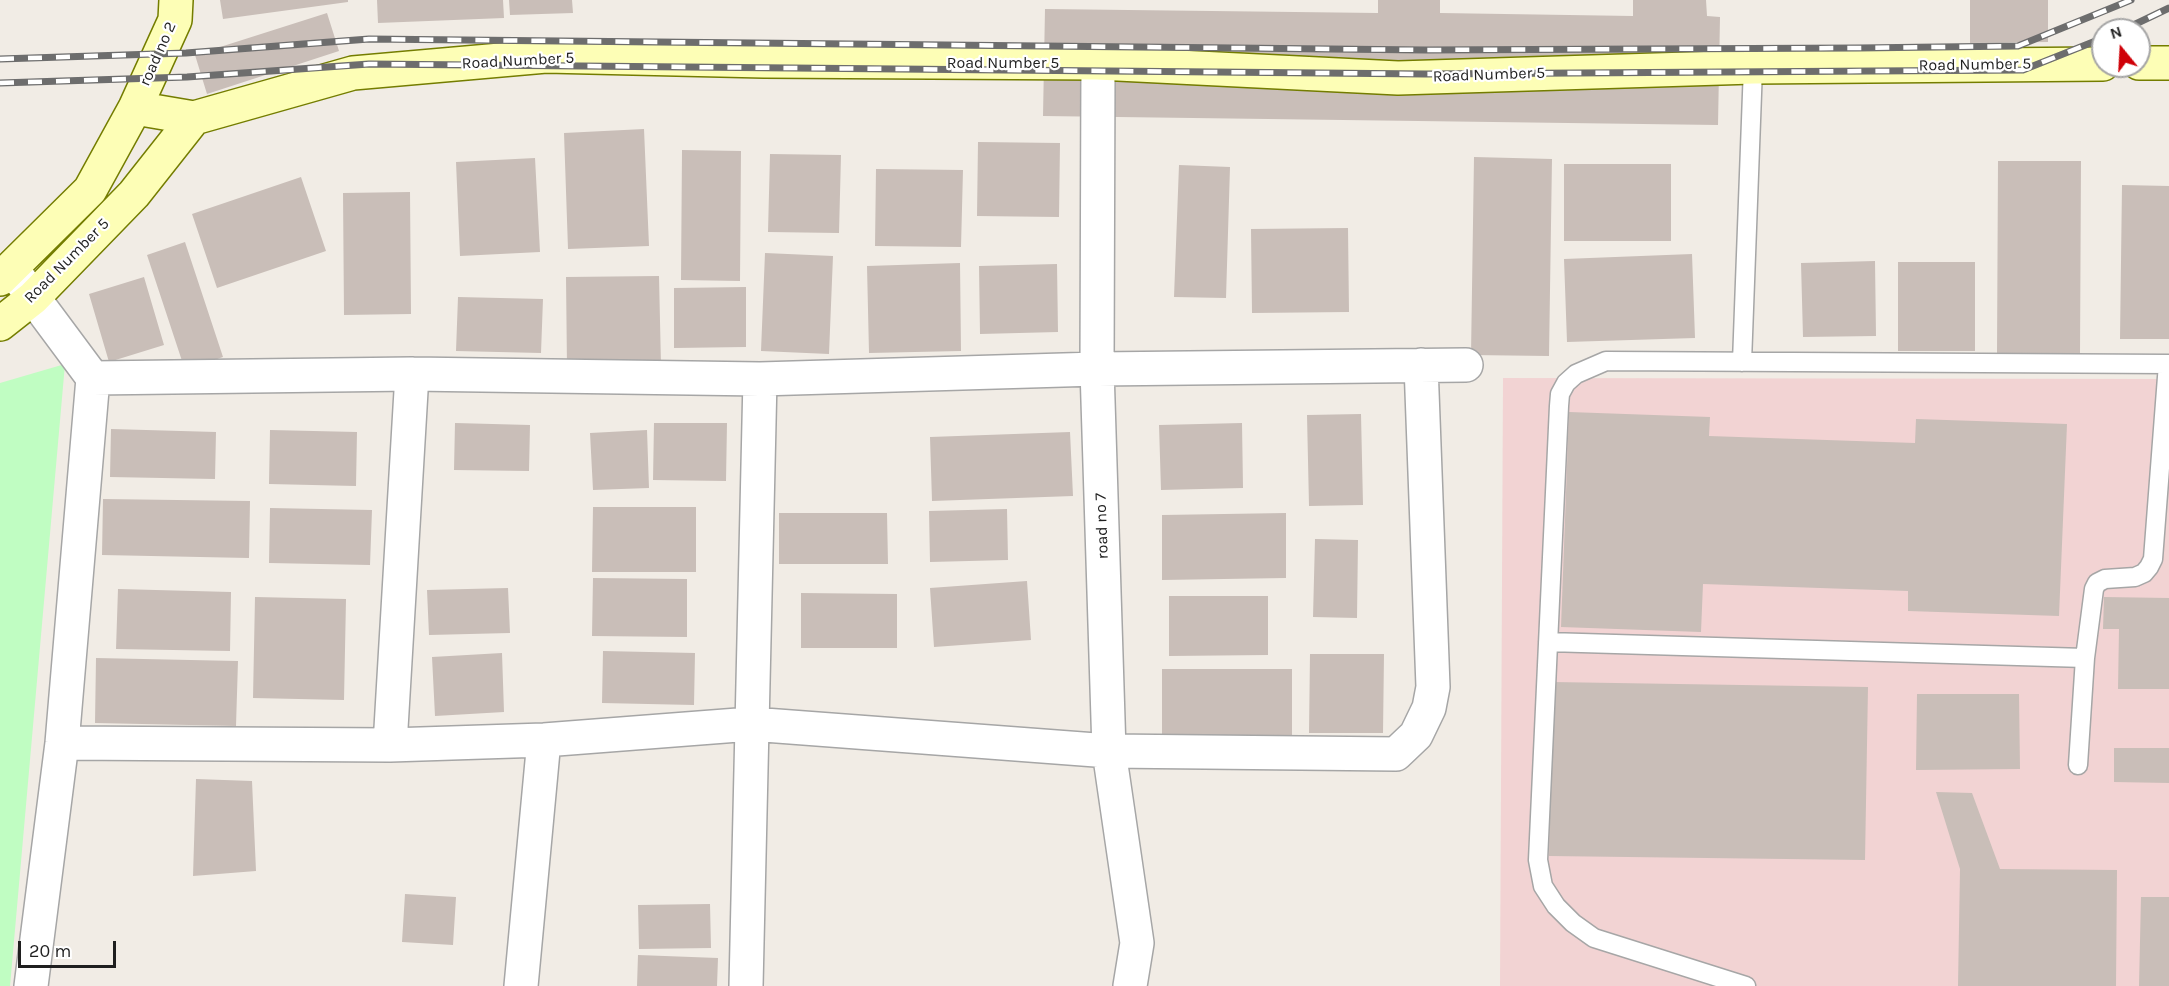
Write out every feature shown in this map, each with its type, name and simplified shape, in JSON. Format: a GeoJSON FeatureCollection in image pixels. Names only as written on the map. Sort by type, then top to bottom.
{"type":"FeatureCollection","features":[{"type":"Feature","properties":{"kind":"main road","name":"road no 2"},"geometry":{"type":"LineString","coordinates":[[135,108],[175,20],[176,0]]}},
{"type":"Feature","properties":{"kind":"main road","name":"Road Number 5"},"geometry":{"type":"LineString","coordinates":[[0,324],[33,298],[134,194],[194,118],[353,74],[546,56],[764,61],[1098,63],[1398,78],[1754,67],[2091,64]]}},
{"type":"Feature","properties":{"kind":"main road"},"geometry":{"type":"LineString","coordinates":[[2151,63],[2169,63]]}},
{"type":"Feature","properties":{"kind":"main road"},"geometry":{"type":"LineString","coordinates":[[135,108],[194,118]]}},
{"type":"Feature","properties":{"kind":"main road","name":"Road Number 5"},"geometry":{"type":"LineString","coordinates":[[6,274],[90,190],[135,108]]}},
{"type":"Feature","properties":{"kind":"street","name":"road no 7"},"geometry":{"type":"LineString","coordinates":[[1098,63],[1097,369],[1109,751],[1137,943],[1130,986]]}},
{"type":"Feature","properties":{"kind":"street"},"geometry":{"type":"LineString","coordinates":[[6,274],[33,298],[93,378],[62,743],[31,986]]}},
{"type":"Feature","properties":{"kind":"street"},"geometry":{"type":"LineString","coordinates":[[62,743],[390,745],[544,740],[751,724],[1109,751],[1396,754],[1416,735],[1429,708],[1433,687],[1421,365]]}},
{"type":"Feature","properties":{"kind":"street"},"geometry":{"type":"LineString","coordinates":[[93,378],[412,374],[760,379],[1097,369],[1466,365]]}},
{"type":"Feature","properties":{"kind":"street"},"geometry":{"type":"LineString","coordinates":[[390,745],[412,374]]}},
{"type":"Feature","properties":{"kind":"street"},"geometry":{"type":"LineString","coordinates":[[746,986],[760,379]]}},
{"type":"Feature","properties":{"kind":"street"},"geometry":{"type":"LineString","coordinates":[[520,986],[544,740]]}},
{"type":"Feature","properties":{"kind":"lane"},"geometry":{"type":"LineString","coordinates":[[1742,362],[1754,67]]}},
{"type":"Feature","properties":{"kind":"lane"},"geometry":{"type":"LineString","coordinates":[[1746,986],[1594,938],[1573,923],[1556,906],[1543,886],[1538,860],[1559,406],[1560,394],[1566,383],[1576,374],[1606,361],[2168,364],[2153,559],[2150,567],[2144,573],[2135,577],[2105,579],[2097,583],[2094,589],[2085,658],[2078,765]]}},
{"type":"Feature","properties":{"kind":"lane"},"geometry":{"type":"LineString","coordinates":[[1548,642],[2085,658]]}},
{"type":"Feature","properties":{"kind":"shaded area"},"geometry":{"type":"Polygon","coordinates":[[[1503,378],[2169,379],[2169,986],[1500,986],[1503,378]]]}},
{"type":"Feature","properties":{"kind":"green space"},"geometry":{"type":"Polygon","coordinates":[[[65,364],[10,986],[0,986],[0,383],[65,364]]]}},
{"type":"Feature","properties":{"kind":"building"},"geometry":{"type":"Polygon","coordinates":[[[220,0],[348,0],[348,2],[223,19],[220,0]]]}},
{"type":"Feature","properties":{"kind":"building"},"geometry":{"type":"Polygon","coordinates":[[[377,0],[503,0],[504,18],[378,23],[377,0]]]}},
{"type":"Feature","properties":{"kind":"building"},"geometry":{"type":"Polygon","coordinates":[[[509,0],[572,0],[573,13],[510,15],[509,0]]]}},
{"type":"Feature","properties":{"kind":"building"},"geometry":{"type":"Polygon","coordinates":[[[1378,0],[1440,0],[1440,13],[1633,16],[1633,0],[1706,0],[1707,16],[1720,17],[1718,125],[1043,116],[1045,9],[1378,13],[1378,0]]]}},
{"type":"Feature","properties":{"kind":"building"},"geometry":{"type":"Polygon","coordinates":[[[1970,0],[2048,0],[2048,42],[1970,43],[1970,0]]]}},
{"type":"Feature","properties":{"kind":"building"},"geometry":{"type":"Polygon","coordinates":[[[327,13],[339,51],[207,94],[195,55],[327,13]]]}},
{"type":"Feature","properties":{"kind":"building"},"geometry":{"type":"Polygon","coordinates":[[[644,129],[649,246],[568,249],[564,133],[644,129]]]}},
{"type":"Feature","properties":{"kind":"building"},"geometry":{"type":"Polygon","coordinates":[[[978,142],[1060,143],[1059,217],[977,216],[978,142]]]}},
{"type":"Feature","properties":{"kind":"building"},"geometry":{"type":"Polygon","coordinates":[[[682,150],[741,151],[740,281],[681,280],[682,150]]]}},
{"type":"Feature","properties":{"kind":"building"},"geometry":{"type":"Polygon","coordinates":[[[770,154],[841,155],[839,233],[768,232],[770,154]]]}},
{"type":"Feature","properties":{"kind":"building"},"geometry":{"type":"Polygon","coordinates":[[[1474,157],[1552,159],[1549,356],[1471,355],[1474,157]]]}},
{"type":"Feature","properties":{"kind":"building"},"geometry":{"type":"Polygon","coordinates":[[[535,158],[540,252],[460,256],[456,162],[535,158]]]}},
{"type":"Feature","properties":{"kind":"building"},"geometry":{"type":"Polygon","coordinates":[[[1998,161],[2081,161],[2080,353],[1997,353],[1998,161]]]}},
{"type":"Feature","properties":{"kind":"building"},"geometry":{"type":"Polygon","coordinates":[[[1564,164],[1671,164],[1671,241],[1564,241],[1564,164]]]}},
{"type":"Feature","properties":{"kind":"building"},"geometry":{"type":"Polygon","coordinates":[[[1179,165],[1230,167],[1226,298],[1174,297],[1179,165]]]}},
{"type":"Feature","properties":{"kind":"building"},"geometry":{"type":"Polygon","coordinates":[[[876,169],[963,170],[961,247],[875,246],[876,169]]]}},
{"type":"Feature","properties":{"kind":"building"},"geometry":{"type":"Polygon","coordinates":[[[301,177],[326,251],[217,288],[192,214],[301,177]]]}},
{"type":"Feature","properties":{"kind":"building"},"geometry":{"type":"Polygon","coordinates":[[[2122,185],[2169,186],[2169,339],[2120,339],[2122,185]]]}},
{"type":"Feature","properties":{"kind":"building"},"geometry":{"type":"Polygon","coordinates":[[[410,192],[411,314],[344,315],[343,193],[410,192]]]}},
{"type":"Feature","properties":{"kind":"building"},"geometry":{"type":"Polygon","coordinates":[[[1348,228],[1349,312],[1252,313],[1251,229],[1348,228]]]}},
{"type":"Feature","properties":{"kind":"building"},"geometry":{"type":"Polygon","coordinates":[[[185,242],[223,357],[185,370],[147,255],[185,242]]]}},
{"type":"Feature","properties":{"kind":"building"},"geometry":{"type":"Polygon","coordinates":[[[765,253],[833,256],[829,354],[761,351],[765,253]]]}},
{"type":"Feature","properties":{"kind":"building"},"geometry":{"type":"Polygon","coordinates":[[[1692,254],[1695,338],[1567,342],[1564,259],[1692,254]]]}},
{"type":"Feature","properties":{"kind":"building"},"geometry":{"type":"Polygon","coordinates":[[[1875,261],[1876,336],[1803,337],[1801,263],[1875,261]]]}},
{"type":"Feature","properties":{"kind":"building"},"geometry":{"type":"Polygon","coordinates":[[[1898,262],[1975,262],[1975,351],[1898,351],[1898,262]]]}},
{"type":"Feature","properties":{"kind":"building"},"geometry":{"type":"Polygon","coordinates":[[[960,263],[961,351],[869,353],[867,266],[960,263]]]}},
{"type":"Feature","properties":{"kind":"building"},"geometry":{"type":"Polygon","coordinates":[[[1057,264],[1058,332],[980,334],[979,266],[1057,264]]]}},
{"type":"Feature","properties":{"kind":"building"},"geometry":{"type":"Polygon","coordinates":[[[659,276],[661,366],[567,368],[566,277],[659,276]]]}},
{"type":"Feature","properties":{"kind":"building"},"geometry":{"type":"Polygon","coordinates":[[[144,277],[164,345],[109,362],[89,294],[144,277]]]}},
{"type":"Feature","properties":{"kind":"building"},"geometry":{"type":"Polygon","coordinates":[[[746,287],[746,347],[674,348],[674,288],[746,287]]]}},
{"type":"Feature","properties":{"kind":"building"},"geometry":{"type":"Polygon","coordinates":[[[458,297],[543,299],[541,353],[456,351],[458,297]]]}},
{"type":"Feature","properties":{"kind":"building"},"geometry":{"type":"Polygon","coordinates":[[[1569,412],[1710,417],[1709,436],[1915,443],[1916,419],[2067,424],[2059,616],[1908,611],[1908,591],[1703,584],[1701,632],[1561,627],[1569,412]]]}},
{"type":"Feature","properties":{"kind":"building"},"geometry":{"type":"Polygon","coordinates":[[[1361,414],[1363,505],[1309,506],[1307,415],[1361,414]]]}},
{"type":"Feature","properties":{"kind":"building"},"geometry":{"type":"Polygon","coordinates":[[[455,423],[530,425],[529,471],[454,470],[455,423]]]}},
{"type":"Feature","properties":{"kind":"building"},"geometry":{"type":"Polygon","coordinates":[[[654,423],[727,423],[726,481],[653,480],[654,423]]]}},
{"type":"Feature","properties":{"kind":"building"},"geometry":{"type":"Polygon","coordinates":[[[1242,423],[1243,488],[1161,490],[1159,425],[1242,423]]]}},
{"type":"Feature","properties":{"kind":"building"},"geometry":{"type":"Polygon","coordinates":[[[111,429],[216,432],[215,479],[110,477],[111,429]]]}},
{"type":"Feature","properties":{"kind":"building"},"geometry":{"type":"Polygon","coordinates":[[[270,430],[357,432],[356,486],[269,484],[270,430]]]}},
{"type":"Feature","properties":{"kind":"building"},"geometry":{"type":"Polygon","coordinates":[[[647,430],[649,488],[593,490],[590,433],[647,430]]]}},
{"type":"Feature","properties":{"kind":"building"},"geometry":{"type":"Polygon","coordinates":[[[1070,432],[1073,496],[932,501],[930,437],[1070,432]]]}},
{"type":"Feature","properties":{"kind":"building"},"geometry":{"type":"Polygon","coordinates":[[[103,499],[250,501],[249,558],[102,555],[103,499]]]}},
{"type":"Feature","properties":{"kind":"building"},"geometry":{"type":"Polygon","coordinates":[[[593,507],[696,507],[696,572],[592,572],[593,507]]]}},
{"type":"Feature","properties":{"kind":"building"},"geometry":{"type":"Polygon","coordinates":[[[270,508],[372,510],[370,565],[269,563],[270,508]]]}},
{"type":"Feature","properties":{"kind":"building"},"geometry":{"type":"Polygon","coordinates":[[[1007,509],[1008,560],[930,562],[929,511],[1007,509]]]}},
{"type":"Feature","properties":{"kind":"building"},"geometry":{"type":"Polygon","coordinates":[[[779,513],[887,513],[888,564],[779,564],[779,513]]]}},
{"type":"Feature","properties":{"kind":"building"},"geometry":{"type":"Polygon","coordinates":[[[1286,513],[1286,578],[1162,580],[1162,515],[1286,513]]]}},
{"type":"Feature","properties":{"kind":"building"},"geometry":{"type":"Polygon","coordinates":[[[1315,539],[1358,540],[1357,618],[1313,617],[1315,539]]]}},
{"type":"Feature","properties":{"kind":"building"},"geometry":{"type":"Polygon","coordinates":[[[593,578],[687,579],[687,637],[592,636],[593,578]]]}},
{"type":"Feature","properties":{"kind":"building"},"geometry":{"type":"Polygon","coordinates":[[[1027,581],[1031,640],[934,647],[930,588],[1027,581]]]}},
{"type":"Feature","properties":{"kind":"building"},"geometry":{"type":"Polygon","coordinates":[[[508,588],[510,633],[429,635],[427,590],[508,588]]]}},
{"type":"Feature","properties":{"kind":"building"},"geometry":{"type":"Polygon","coordinates":[[[118,589],[231,592],[230,651],[116,649],[118,589]]]}},
{"type":"Feature","properties":{"kind":"building"},"geometry":{"type":"Polygon","coordinates":[[[801,593],[897,594],[897,648],[801,648],[801,593]]]}},
{"type":"Feature","properties":{"kind":"building"},"geometry":{"type":"Polygon","coordinates":[[[1169,596],[1268,596],[1268,655],[1169,656],[1169,596]]]}},
{"type":"Feature","properties":{"kind":"building"},"geometry":{"type":"Polygon","coordinates":[[[255,597],[346,599],[344,700],[253,698],[255,597]]]}},
{"type":"Feature","properties":{"kind":"building"},"geometry":{"type":"Polygon","coordinates":[[[2104,597],[2169,598],[2169,689],[2118,689],[2119,629],[2103,629],[2104,597]]]}},
{"type":"Feature","properties":{"kind":"building"},"geometry":{"type":"Polygon","coordinates":[[[603,651],[695,653],[694,705],[602,703],[603,651]]]}},
{"type":"Feature","properties":{"kind":"building"},"geometry":{"type":"Polygon","coordinates":[[[502,653],[504,712],[435,716],[432,657],[502,653]]]}},
{"type":"Feature","properties":{"kind":"building"},"geometry":{"type":"Polygon","coordinates":[[[1310,654],[1384,654],[1383,733],[1309,733],[1310,654]]]}},
{"type":"Feature","properties":{"kind":"building"},"geometry":{"type":"Polygon","coordinates":[[[96,658],[238,661],[236,726],[95,723],[96,658]]]}},
{"type":"Feature","properties":{"kind":"building"},"geometry":{"type":"Polygon","coordinates":[[[1162,669],[1292,669],[1292,736],[1162,736],[1162,669]]]}},
{"type":"Feature","properties":{"kind":"building"},"geometry":{"type":"Polygon","coordinates":[[[1552,682],[1868,687],[1865,860],[1549,856],[1552,682]]]}},
{"type":"Feature","properties":{"kind":"building"},"geometry":{"type":"Polygon","coordinates":[[[1917,694],[2019,694],[2020,769],[1916,770],[1917,694]]]}},
{"type":"Feature","properties":{"kind":"building"},"geometry":{"type":"Polygon","coordinates":[[[2114,748],[2169,748],[2169,783],[2114,782],[2114,748]]]}},
{"type":"Feature","properties":{"kind":"building"},"geometry":{"type":"Polygon","coordinates":[[[196,779],[252,781],[256,871],[193,876],[196,779]]]}},
{"type":"Feature","properties":{"kind":"building"},"geometry":{"type":"Polygon","coordinates":[[[1936,792],[1972,793],[2000,869],[2117,870],[2116,986],[1958,986],[1960,869],[1936,792]]]}},
{"type":"Feature","properties":{"kind":"building"},"geometry":{"type":"Polygon","coordinates":[[[405,894],[456,897],[453,945],[402,942],[405,894]]]}},
{"type":"Feature","properties":{"kind":"building"},"geometry":{"type":"Polygon","coordinates":[[[2141,897],[2169,897],[2169,986],[2139,986],[2141,897]]]}},
{"type":"Feature","properties":{"kind":"building"},"geometry":{"type":"Polygon","coordinates":[[[710,904],[711,948],[639,949],[638,905],[710,904]]]}},
{"type":"Feature","properties":{"kind":"building"},"geometry":{"type":"Polygon","coordinates":[[[638,955],[718,958],[717,986],[637,986],[638,955]]]}},
{"type":"Feature","properties":{"kind":"railway"},"geometry":{"type":"LineString","coordinates":[[0,59],[186,53],[369,39],[1426,50],[2018,46],[2131,0]]}},
{"type":"Feature","properties":{"kind":"railway"},"geometry":{"type":"LineString","coordinates":[[2148,18],[2169,8]]}},
{"type":"Feature","properties":{"kind":"railway"},"geometry":{"type":"LineString","coordinates":[[0,83],[187,77],[369,64],[1426,74],[2023,70],[2091,43]]}}]}
